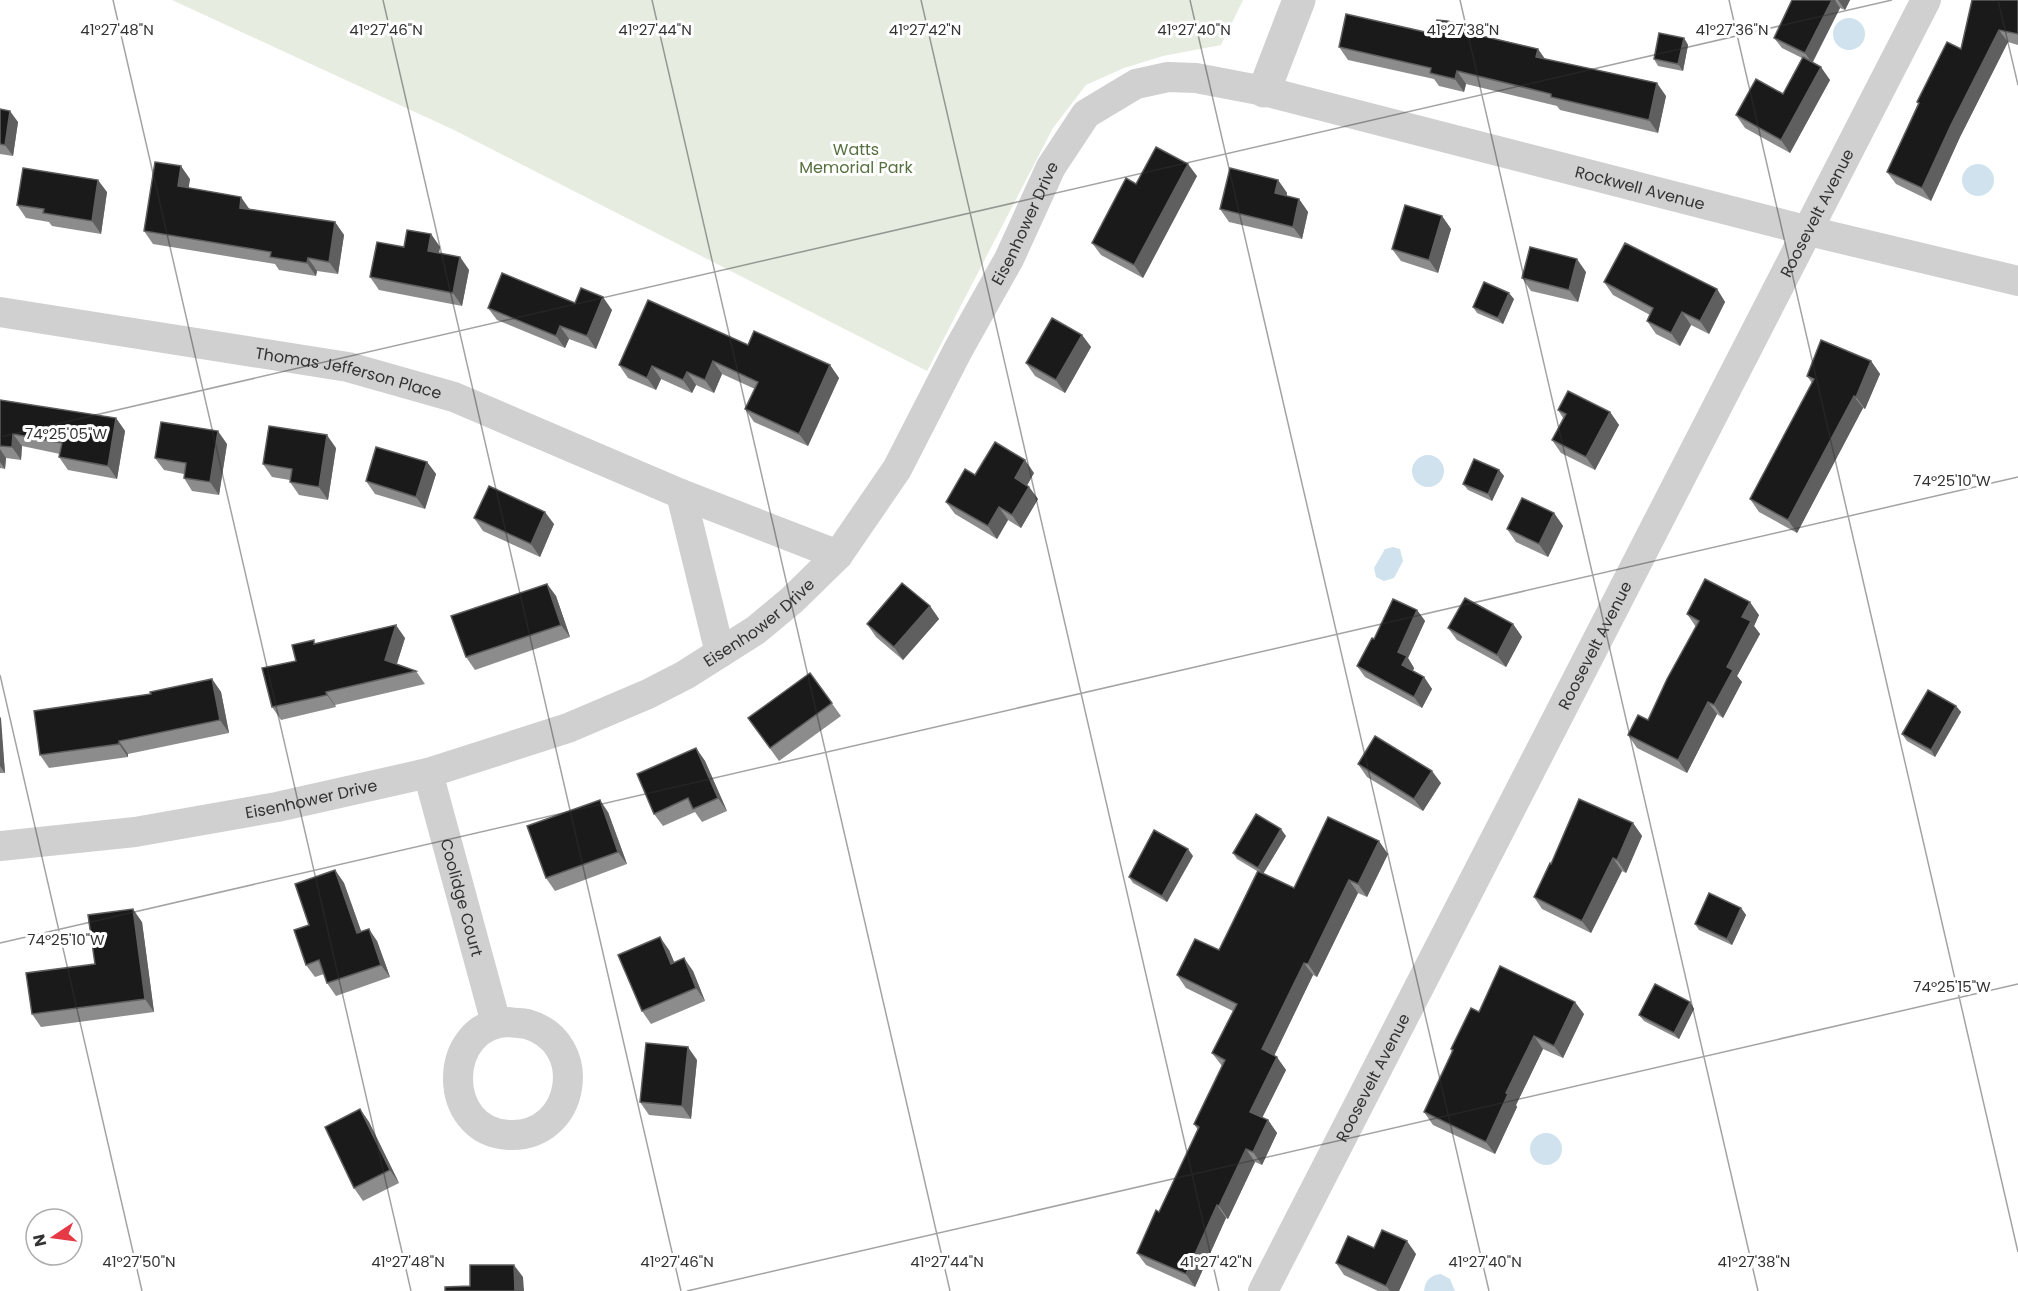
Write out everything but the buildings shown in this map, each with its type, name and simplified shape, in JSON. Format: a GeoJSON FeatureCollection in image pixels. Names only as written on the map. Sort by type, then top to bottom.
{"type":"FeatureCollection","features":[{"type":"Feature","properties":{"kind":"street"},"geometry":{"type":"LineString","coordinates":[[1264,91],[1299,0]]}},
{"type":"Feature","properties":{"kind":"street","name":"Roosevelt Avenue"},"geometry":{"type":"LineString","coordinates":[[1263,1291],[1926,0]]}},
{"type":"Feature","properties":{"kind":"street","name":"Eisenhower Drive"},"geometry":{"type":"LineString","coordinates":[[0,846],[135,832],[277,807],[428,773],[578,723],[648,694],[685,675],[756,630],[792,600],[838,555],[897,470],[958,350],[1010,259],[1051,167],[1086,114],[1136,84],[1168,77],[1196,78],[1264,91]]}},
{"type":"Feature","properties":{"kind":"street","name":"Rockwell Avenue"},"geometry":{"type":"LineString","coordinates":[[1264,91],[1809,231],[2018,281]]}},
{"type":"Feature","properties":{"kind":"street","name":"Thomas Jefferson Place"},"geometry":{"type":"LineString","coordinates":[[0,312],[348,367],[454,397],[681,494],[838,555]]}},
{"type":"Feature","properties":{"kind":"street"},"geometry":{"type":"LineString","coordinates":[[681,494],[720,653]]}},
{"type":"Feature","properties":{"kind":"street","name":"Coolidge Court"},"geometry":{"type":"LineString","coordinates":[[428,773],[496,1023]]}},
{"type":"Feature","properties":{"kind":"green space","name":"Watts Memorial Park"},"geometry":{"type":"Polygon","coordinates":[[[172,0],[1243,0],[1221,45],[1163,56],[1124,68],[1086,85],[1053,128],[927,371],[454,130],[172,0]]]}},
{"type":"Feature","properties":{"kind":"water"},"geometry":{"type":"Polygon","coordinates":[[[1849,18],[1860,23],[1865,34],[1860,45],[1849,50],[1838,45],[1833,34],[1838,23],[1849,18]]]}},
{"type":"Feature","properties":{"kind":"water"},"geometry":{"type":"Polygon","coordinates":[[[1978,164],[1989,169],[1994,180],[1989,191],[1978,196],[1967,191],[1962,180],[1967,169],[1978,164]]]}},
{"type":"Feature","properties":{"kind":"water"},"geometry":{"type":"Polygon","coordinates":[[[1428,455],[1439,460],[1444,471],[1439,482],[1428,487],[1417,482],[1412,471],[1417,460],[1428,455]]]}},
{"type":"Feature","properties":{"kind":"water"},"geometry":{"type":"Polygon","coordinates":[[[1393,547],[1400,549],[1403,561],[1394,578],[1384,581],[1376,577],[1374,568],[1385,549],[1393,547]]]}},
{"type":"Feature","properties":{"kind":"water"},"geometry":{"type":"Polygon","coordinates":[[[1546,1133],[1557,1138],[1562,1149],[1557,1160],[1546,1165],[1535,1160],[1530,1149],[1535,1138],[1546,1133]]]}},
{"type":"Feature","properties":{"kind":"water"},"geometry":{"type":"Polygon","coordinates":[[[1441,1274],[1450,1279],[1455,1291],[1424,1291],[1429,1279],[1441,1274]]]}}]}
